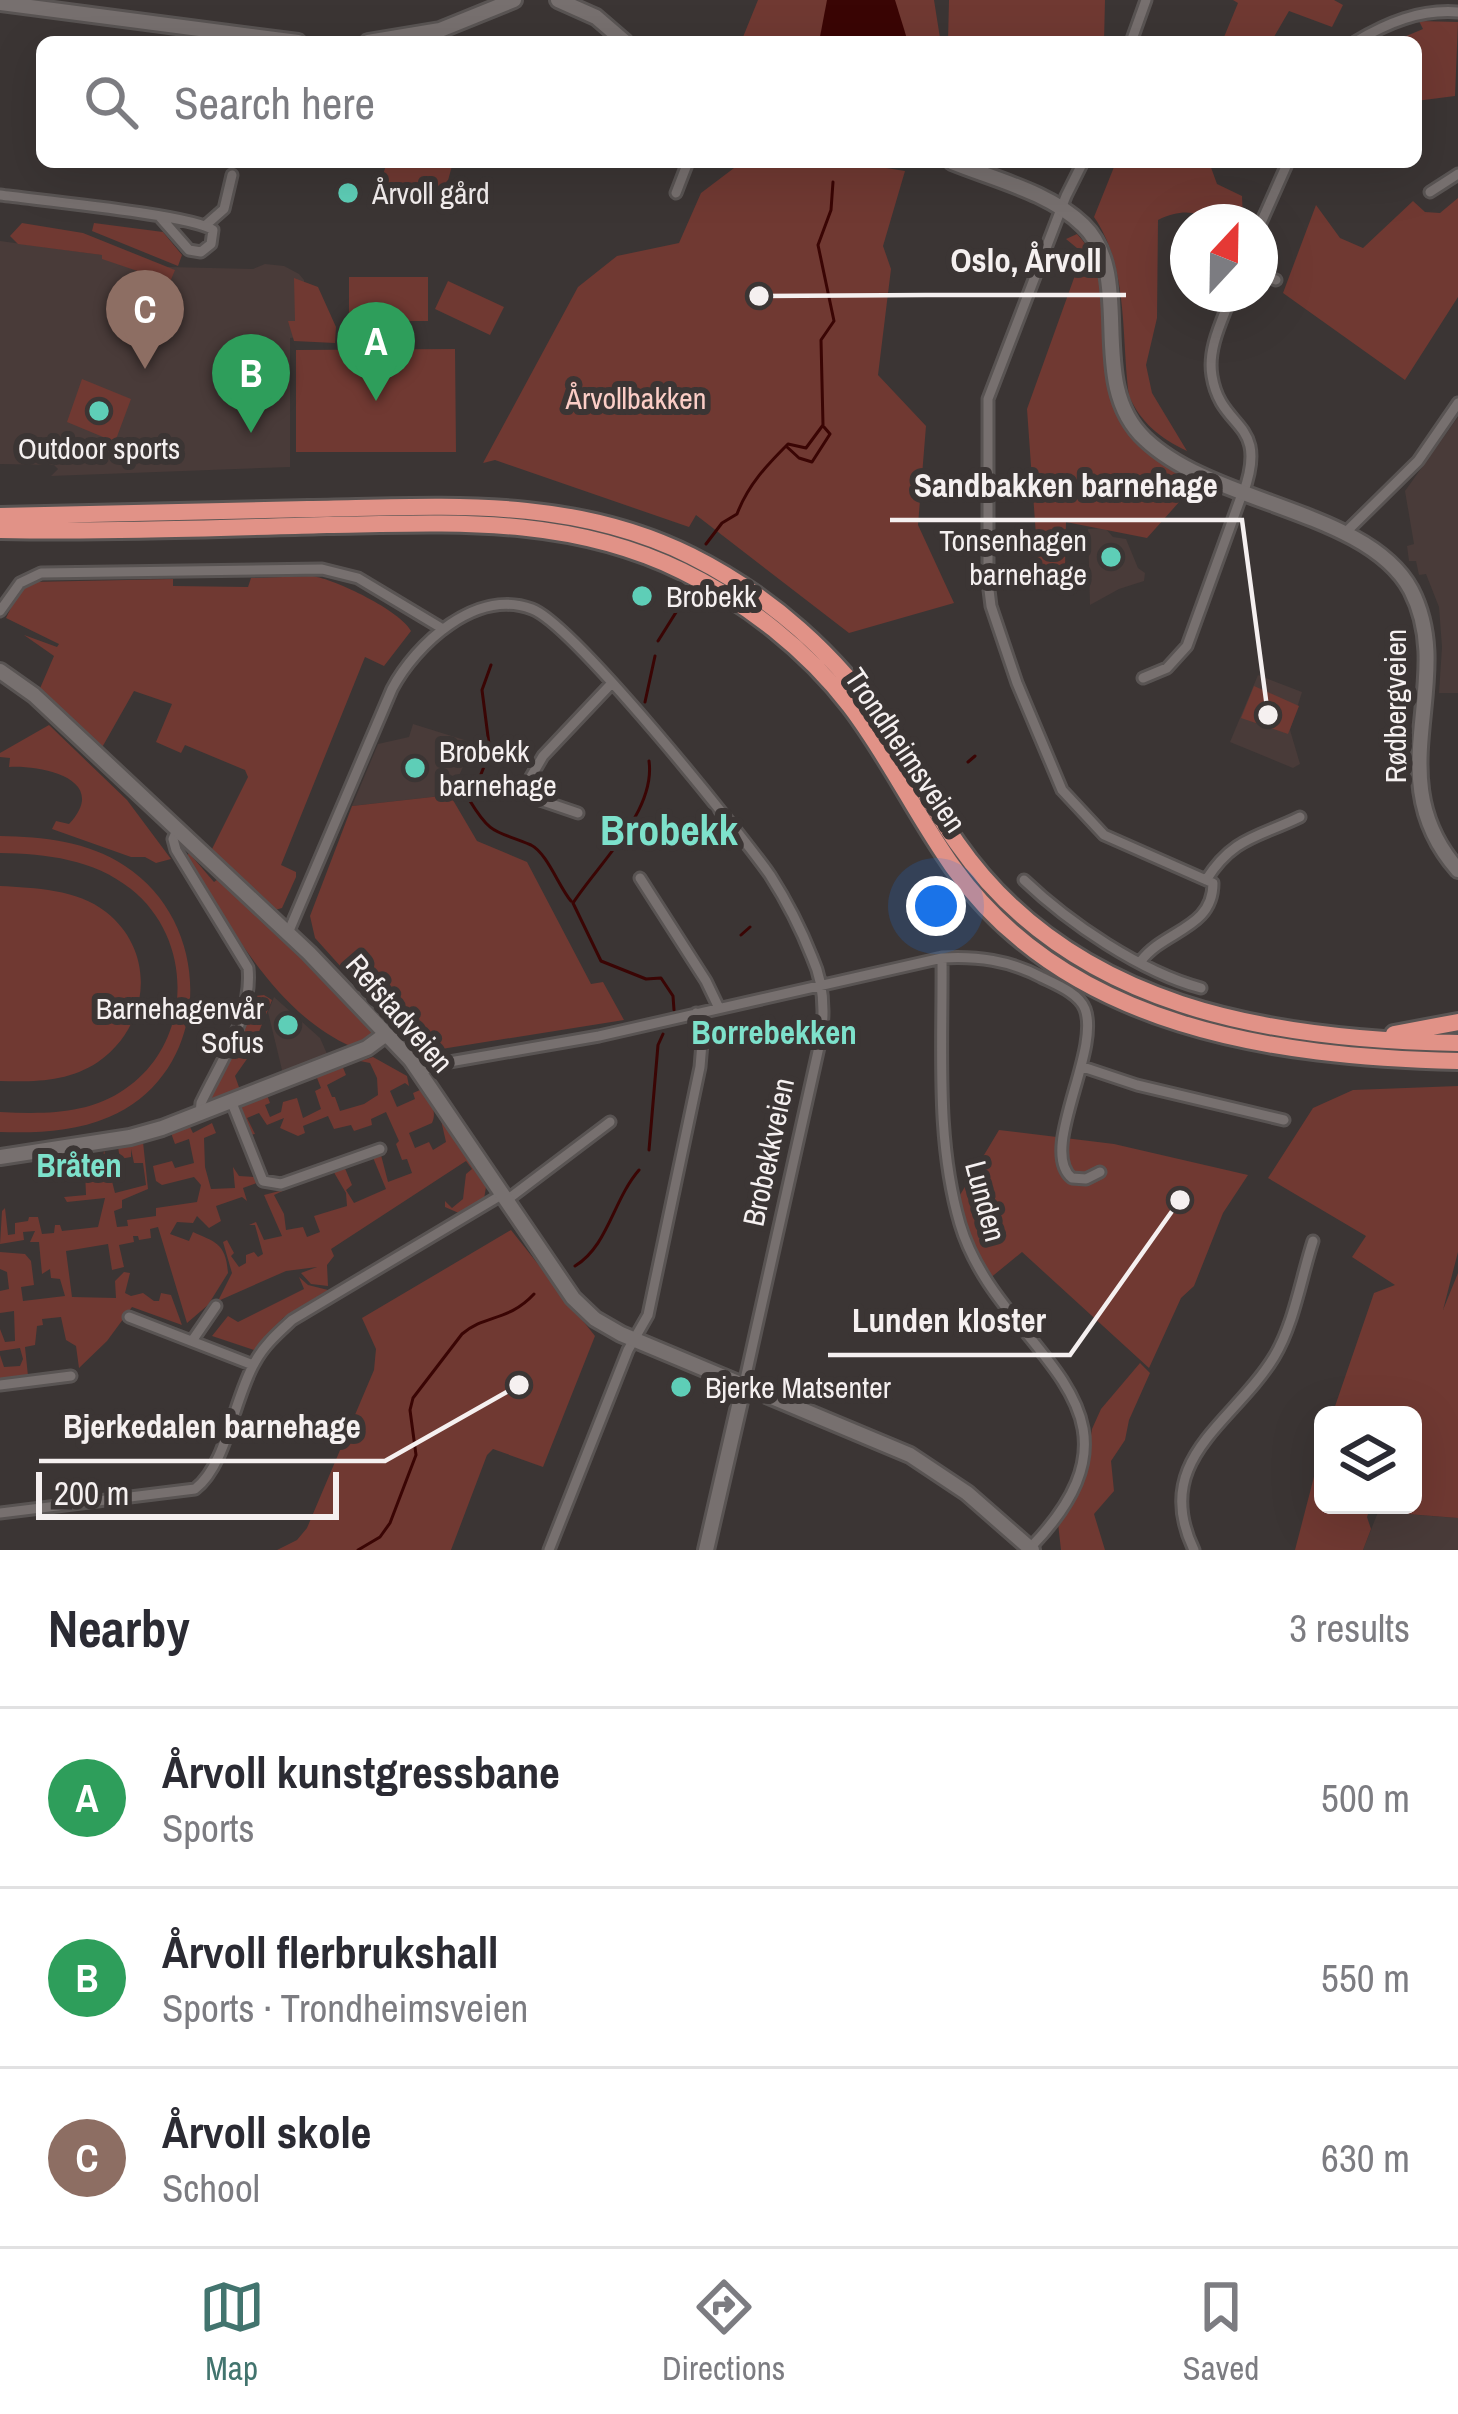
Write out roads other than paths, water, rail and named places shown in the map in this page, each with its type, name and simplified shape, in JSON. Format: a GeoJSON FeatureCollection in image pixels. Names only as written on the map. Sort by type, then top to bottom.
{"type":"FeatureCollection","features":[{"type":"Feature","properties":{"kind":"highway","name":"Trondheimsveien"},"geometry":{"type":"LineString","coordinates":[[0,513],[493,506],[576,515],[662,543],[739,583],[823,651],[886,729],[985,880],[1057,945],[1108,975],[1207,1015],[1293,1033],[1458,1043]]}},
{"type":"Feature","properties":{"kind":"highway","name":"Trondheimsveien"},"geometry":{"type":"LineString","coordinates":[[0,534],[495,523],[577,534],[655,559],[734,600],[812,664],[850,706],[970,889],[1020,938],[1071,974],[1166,1019],[1217,1036],[1332,1056],[1458,1061]]}},
{"type":"Feature","properties":{"kind":"highway"},"geometry":{"type":"LineString","coordinates":[[1364,1039],[1458,1022]]}},
{"type":"Feature","properties":{"kind":"street"},"geometry":{"type":"LineString","coordinates":[[404,36],[440,30],[514,0]]}},
{"type":"Feature","properties":{"kind":"street"},"geometry":{"type":"LineString","coordinates":[[558,0],[596,17],[618,36]]}},
{"type":"Feature","properties":{"kind":"street"},"geometry":{"type":"LineString","coordinates":[[1132,36],[1147,0]]}},
{"type":"Feature","properties":{"kind":"street"},"geometry":{"type":"LineString","coordinates":[[0,3],[53,5],[258,36]]}},
{"type":"Feature","properties":{"kind":"street"},"geometry":{"type":"LineString","coordinates":[[1365,36],[1419,13],[1458,11]]}},
{"type":"Feature","properties":{"kind":"street"},"geometry":{"type":"LineString","coordinates":[[676,193],[686,168]]}},
{"type":"Feature","properties":{"kind":"street","name":"Rødbergveien"},"geometry":{"type":"LineString","coordinates":[[966,168],[1062,208],[1090,232],[1101,253],[1115,382],[1129,420],[1159,451],[1243,494],[1345,533],[1392,565],[1410,587],[1423,616],[1427,660],[1421,798],[1435,838],[1458,870]]}},
{"type":"Feature","properties":{"kind":"street"},"geometry":{"type":"LineString","coordinates":[[1080,168],[988,399],[991,606],[1062,790],[1104,836],[1213,883],[1202,917],[1150,949],[1141,961]]}},
{"type":"Feature","properties":{"kind":"street"},"geometry":{"type":"LineString","coordinates":[[1269,204],[1285,168]]}},
{"type":"Feature","properties":{"kind":"street"},"geometry":{"type":"LineString","coordinates":[[207,224],[224,209],[232,175]]}},
{"type":"Feature","properties":{"kind":"street"},"geometry":{"type":"LineString","coordinates":[[1430,192],[1458,175]]}},
{"type":"Feature","properties":{"kind":"street"},"geometry":{"type":"LineString","coordinates":[[0,196],[160,217],[207,224],[213,239],[208,248],[196,252],[160,217]]}},
{"type":"Feature","properties":{"kind":"street"},"geometry":{"type":"LineString","coordinates":[[1143,678],[1167,668],[1186,646],[1254,461],[1252,443],[1212,379],[1213,348],[1226,312]]}},
{"type":"Feature","properties":{"kind":"street"},"geometry":{"type":"LineString","coordinates":[[1345,533],[1418,461],[1458,403]]}},
{"type":"Feature","properties":{"kind":"street"},"geometry":{"type":"LineString","coordinates":[[0,611],[20,583],[40,573],[322,569],[349,573],[443,628]]}},
{"type":"Feature","properties":{"kind":"street","name":"Brobekkveien"},"geometry":{"type":"LineString","coordinates":[[288,933],[396,683],[411,659],[443,628],[490,607],[527,607],[555,622],[770,875],[821,983],[821,1038],[706,1550]]}},
{"type":"Feature","properties":{"kind":"street","name":"Refstadveien"},"geometry":{"type":"LineString","coordinates":[[0,671],[34,695],[288,933],[386,1034],[420,1072],[573,1298],[603,1325],[926,1464],[968,1492],[1030,1550]]}},
{"type":"Feature","properties":{"kind":"street"},"geometry":{"type":"LineString","coordinates":[[578,813],[531,797],[525,787],[543,756],[611,684]]}},
{"type":"Feature","properties":{"kind":"street"},"geometry":{"type":"LineString","coordinates":[[1206,880],[1244,839],[1300,817]]}},
{"type":"Feature","properties":{"kind":"street"},"geometry":{"type":"LineString","coordinates":[[177,830],[176,850],[248,968],[250,986],[200,1114]]}},
{"type":"Feature","properties":{"kind":"street"},"geometry":{"type":"LineString","coordinates":[[640,878],[718,1006]]}},
{"type":"Feature","properties":{"kind":"street"},"geometry":{"type":"LineString","coordinates":[[1024,880],[1065,917],[1141,961],[1201,988]]}},
{"type":"Feature","properties":{"kind":"street"},"geometry":{"type":"LineString","coordinates":[[420,1072],[438,1064],[545,1047],[821,983],[942,958],[972,957],[1010,964],[1048,980],[1083,1006],[1087,1024],[1083,1066],[1070,1107],[1061,1166],[1076,1179],[1100,1172]]}},
{"type":"Feature","properties":{"kind":"street","name":"Lunden"},"geometry":{"type":"LineString","coordinates":[[942,958],[945,1148],[959,1222],[982,1276],[1072,1392],[1083,1423],[1078,1479],[1030,1550]]}},
{"type":"Feature","properties":{"kind":"street"},"geometry":{"type":"LineString","coordinates":[[549,1550],[648,1315],[700,1067],[702,1042],[696,1013]]}},
{"type":"Feature","properties":{"kind":"street"},"geometry":{"type":"LineString","coordinates":[[0,1157],[130,1137],[232,1103],[367,1048],[386,1034]]}},
{"type":"Feature","properties":{"kind":"street"},"geometry":{"type":"LineString","coordinates":[[1083,1066],[1137,1085],[1284,1120]]}},
{"type":"Feature","properties":{"kind":"street"},"geometry":{"type":"LineString","coordinates":[[232,1103],[261,1181],[281,1184],[380,1149]]}},
{"type":"Feature","properties":{"kind":"street"},"geometry":{"type":"LineString","coordinates":[[0,1513],[195,1489],[211,1472],[253,1365],[268,1342],[292,1320],[505,1197],[610,1122]]}},
{"type":"Feature","properties":{"kind":"street"},"geometry":{"type":"LineString","coordinates":[[1194,1550],[1182,1506],[1190,1463],[1277,1351],[1313,1241]]}},
{"type":"Feature","properties":{"kind":"street"},"geometry":{"type":"LineString","coordinates":[[192,1341],[216,1306]]}},
{"type":"Feature","properties":{"kind":"street"},"geometry":{"type":"LineString","coordinates":[[129,1317],[253,1365]]}},
{"type":"Feature","properties":{"kind":"street"},"geometry":{"type":"LineString","coordinates":[[0,1385],[71,1376]]}},
{"type":"Feature","properties":{"kind":"waterway"},"geometry":{"type":"LineString","coordinates":[[706,544],[722,523],[737,514],[752,485],[780,452],[788,444],[806,448],[823,425],[821,340],[834,321],[818,245],[831,210],[833,182]]}},
{"type":"Feature","properties":{"kind":"waterway"},"geometry":{"type":"LineString","coordinates":[[786,446],[812,462],[830,434],[824,427]]}},
{"type":"Feature","properties":{"kind":"waterway"},"geometry":{"type":"LineString","coordinates":[[658,641],[690,590]]}},
{"type":"Feature","properties":{"kind":"waterway"},"geometry":{"type":"LineString","coordinates":[[645,702],[655,656]]}},
{"type":"Feature","properties":{"kind":"waterway"},"geometry":{"type":"LineString","coordinates":[[491,665],[482,690],[490,752],[470,801],[490,827],[537,849],[571,901]]}},
{"type":"Feature","properties":{"kind":"waterway"},"geometry":{"type":"LineString","coordinates":[[968,762],[975,756]]}},
{"type":"Feature","properties":{"kind":"waterway"},"geometry":{"type":"LineString","coordinates":[[649,761],[649,780],[635,817],[573,903],[601,961],[646,979],[661,978],[673,996],[674,1010]]}},
{"type":"Feature","properties":{"kind":"waterway"},"geometry":{"type":"LineString","coordinates":[[741,935],[750,927]]}},
{"type":"Feature","properties":{"kind":"waterway"},"geometry":{"type":"LineString","coordinates":[[649,1150],[658,1045],[663,1034]]}},
{"type":"Feature","properties":{"kind":"waterway"},"geometry":{"type":"LineString","coordinates":[[575,1266],[595,1247],[639,1170]]}},
{"type":"Feature","properties":{"kind":"waterway"},"geometry":{"type":"LineString","coordinates":[[358,1550],[380,1537],[390,1523],[416,1455],[410,1410],[413,1398],[462,1334],[515,1309],[534,1294]]}},
{"type":"Feature","properties":{"kind":"place","name":"Årvoll gård"},"geometry":{"type":"Point","coordinates":[348,193]}},
{"type":"Feature","properties":{"kind":"place","name":"Oslo, Årvoll"},"geometry":{"type":"Point","coordinates":[759,296]}},
{"type":"Feature","properties":{"kind":"place","name":"Årvoll skole"},"geometry":{"type":"Point","coordinates":[145,369]}},
{"type":"Feature","properties":{"kind":"place","name":"Årvoll kunstgressbane"},"geometry":{"type":"Point","coordinates":[376,401]}},
{"type":"Feature","properties":{"kind":"place","name":"Outdoor sports"},"geometry":{"type":"Point","coordinates":[99,411]}},
{"type":"Feature","properties":{"kind":"place","name":"Årvoll flerbrukshall"},"geometry":{"type":"Point","coordinates":[251,433]}},
{"type":"Feature","properties":{"kind":"place","name":"Tonsenhagen barnehage"},"geometry":{"type":"Point","coordinates":[1111,557]}},
{"type":"Feature","properties":{"kind":"place","name":"Brobekk"},"geometry":{"type":"Point","coordinates":[642,596]}},
{"type":"Feature","properties":{"kind":"place","name":"Sandbakken barnehage"},"geometry":{"type":"Point","coordinates":[1268,715]}},
{"type":"Feature","properties":{"kind":"place","name":"Brobekk barnehage"},"geometry":{"type":"Point","coordinates":[415,768]}},
{"type":"Feature","properties":{"kind":"place","name":"Barnehagenvår Sofus"},"geometry":{"type":"Point","coordinates":[288,1025]}},
{"type":"Feature","properties":{"kind":"place","name":"Lunden kloster"},"geometry":{"type":"Point","coordinates":[1180,1200]}},
{"type":"Feature","properties":{"kind":"place","name":"Bjerkedalen barnehage"},"geometry":{"type":"Point","coordinates":[519,1385]}},
{"type":"Feature","properties":{"kind":"place","name":"Bjerke Matsenter"},"geometry":{"type":"Point","coordinates":[681,1387]}},
{"type":"Feature","properties":{"kind":"district","name":"Brobekk"},"geometry":{"type":"Point","coordinates":[669,830]}},
{"type":"Feature","properties":{"kind":"district","name":"Borrebekken"},"geometry":{"type":"Point","coordinates":[774,1032]}},
{"type":"Feature","properties":{"kind":"district","name":"Bråten"},"geometry":{"type":"Point","coordinates":[79,1165]}},
{"type":"Feature","properties":{"kind":"park label","name":"Årvollbakken"},"geometry":{"type":"Point","coordinates":[636,398]}}]}
